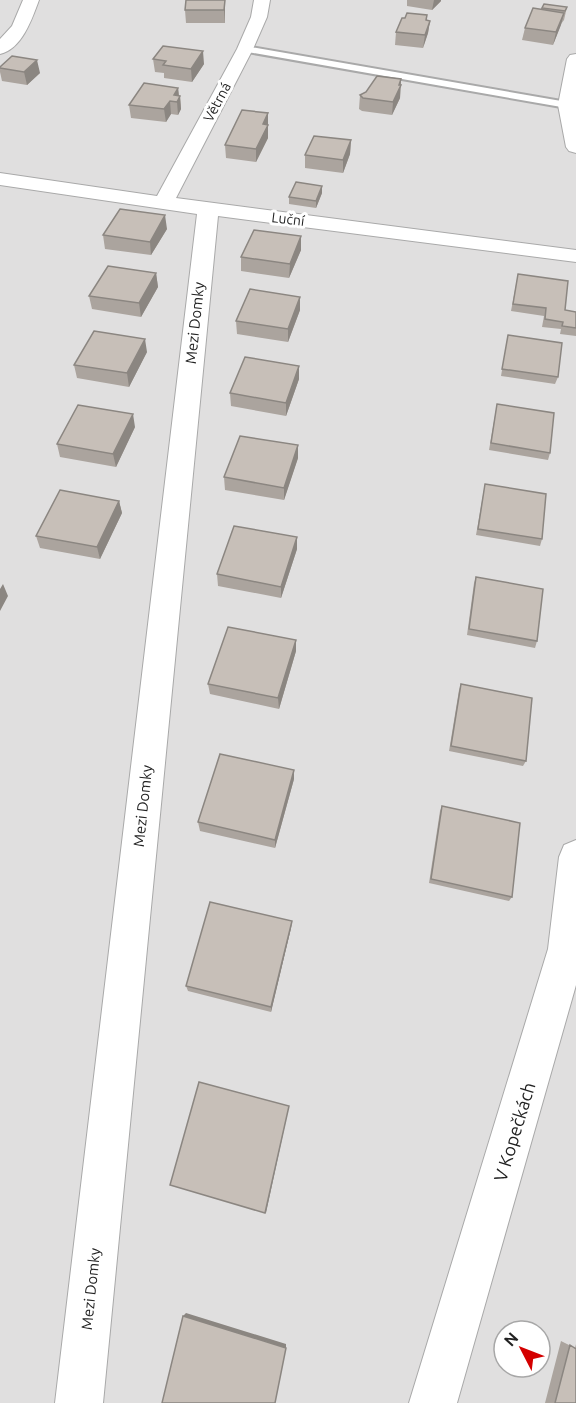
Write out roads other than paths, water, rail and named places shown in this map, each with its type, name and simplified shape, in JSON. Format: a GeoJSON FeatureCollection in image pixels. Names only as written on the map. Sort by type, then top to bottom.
{"type":"FeatureCollection","features":[{"type":"Feature","properties":{"kind":"street"},"geometry":{"type":"LineString","coordinates":[[0,49],[20,28],[31,0]]}},
{"type":"Feature","properties":{"kind":"street","name":"Větrná"},"geometry":{"type":"LineString","coordinates":[[164,202],[245,49],[259,17],[262,0]]}},
{"type":"Feature","properties":{"kind":"street"},"geometry":{"type":"LineString","coordinates":[[576,59],[567,105],[576,147]]}},
{"type":"Feature","properties":{"kind":"street","name":"Luční"},"geometry":{"type":"LineString","coordinates":[[0,179],[208,209],[576,256]]}},
{"type":"Feature","properties":{"kind":"street","name":"Mezi Domky"},"geometry":{"type":"LineString","coordinates":[[79,1403],[208,209]]}},
{"type":"Feature","properties":{"kind":"street","name":"V Kopečkách"},"geometry":{"type":"LineString","coordinates":[[433,1403],[567,949],[576,857]]}},
{"type":"Feature","properties":{"kind":"lane"},"geometry":{"type":"LineString","coordinates":[[245,49],[567,105]]}}]}
